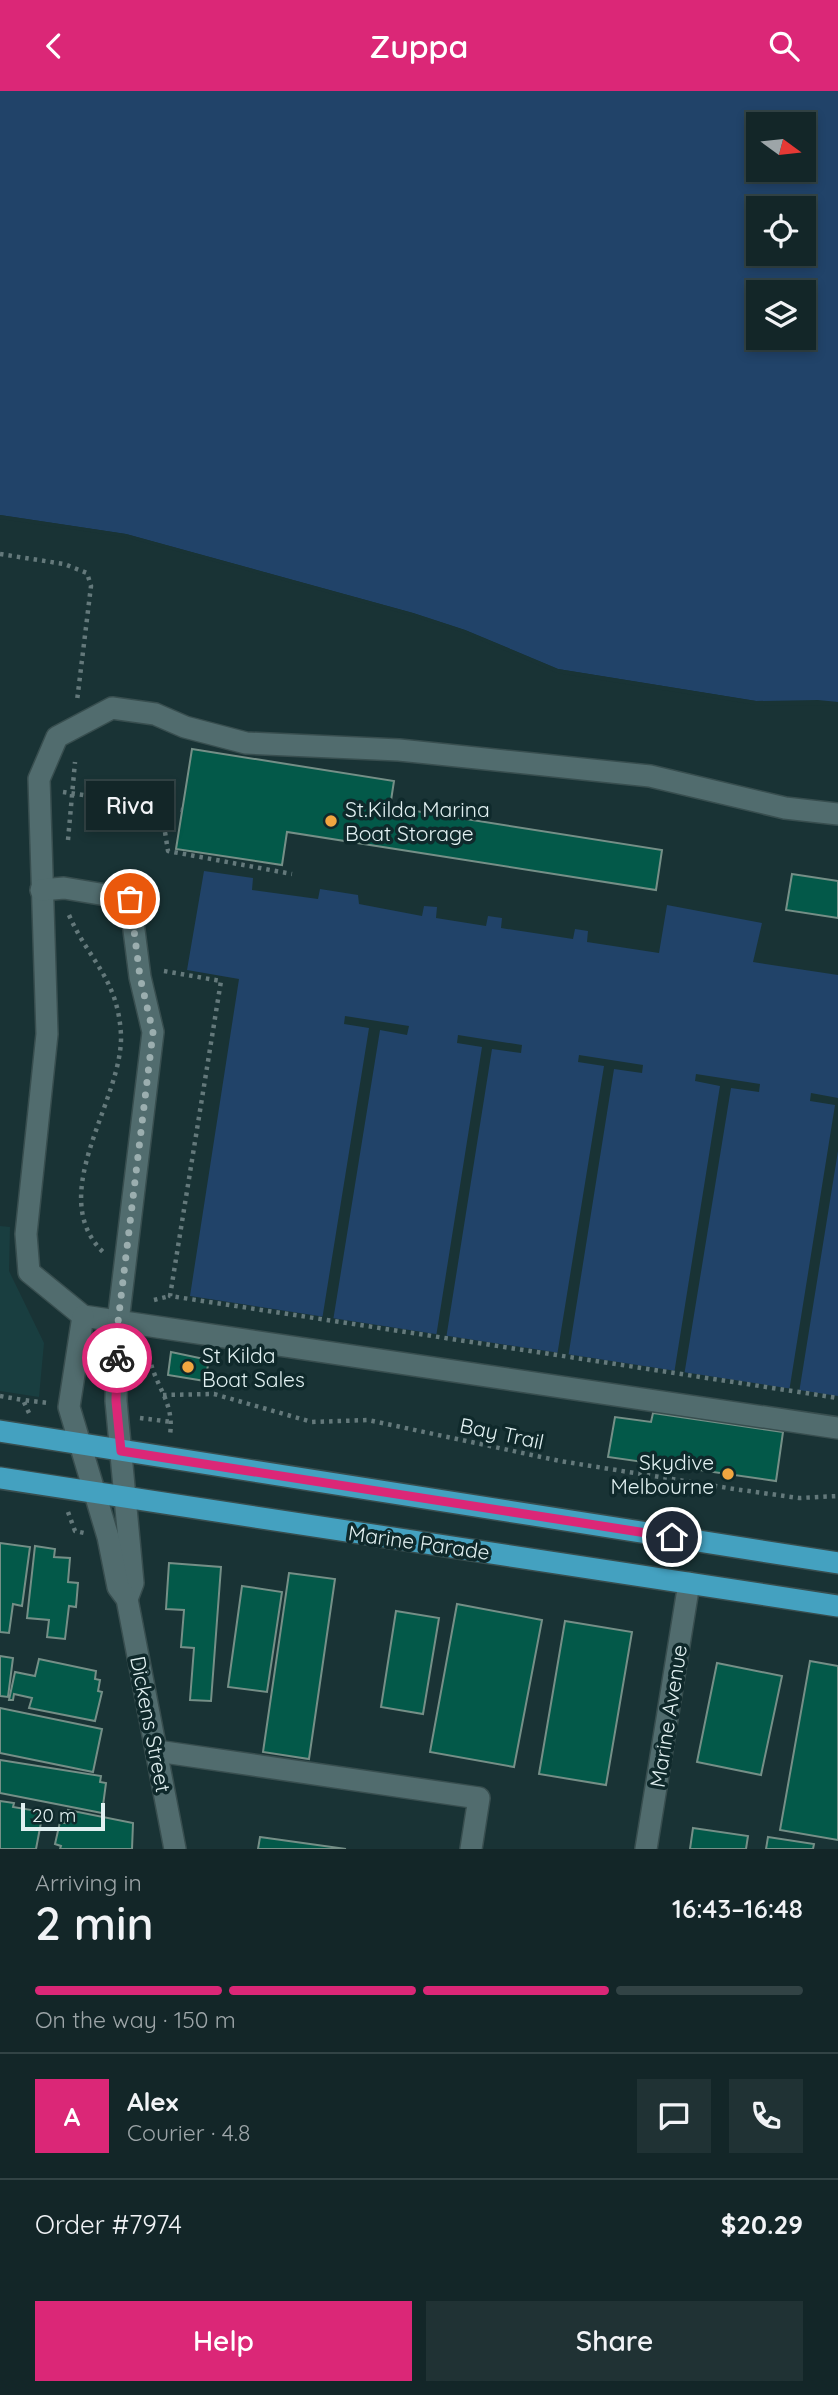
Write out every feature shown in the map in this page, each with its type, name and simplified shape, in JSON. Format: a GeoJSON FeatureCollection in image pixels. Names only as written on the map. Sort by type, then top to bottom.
{"type":"FeatureCollection","features":[{"type":"Feature","properties":{"kind":"main road","name":"Marine Parade"},"geometry":{"type":"LineString","coordinates":[[0,1431],[838,1563]]}},
{"type":"Feature","properties":{"kind":"main road","name":"Marine Parade"},"geometry":{"type":"LineString","coordinates":[[0,1478],[838,1606]]}},
{"type":"Feature","properties":{"kind":"street"},"geometry":{"type":"LineString","coordinates":[[838,814],[785,808],[650,776],[399,750],[246,743],[185,727],[155,714],[112,708],[57,737],[39,779],[47,1034],[26,1234],[29,1272],[83,1316],[838,1428]]}},
{"type":"Feature","properties":{"kind":"street","name":"Dickens Street"},"geometry":{"type":"LineString","coordinates":[[41,890],[64,888],[130,899],[139,967],[153,1032],[118,1322],[116,1406],[126,1497],[118,1539]]}},
{"type":"Feature","properties":{"kind":"street","name":"Dickens Street"},"geometry":{"type":"LineString","coordinates":[[83,1316],[69,1407],[95,1493],[118,1539],[133,1583],[127,1599],[175,1849]]}},
{"type":"Feature","properties":{"kind":"street","name":"Marine Avenue"},"geometry":{"type":"LineString","coordinates":[[646,1849],[689,1583]]}},
{"type":"Feature","properties":{"kind":"street"},"geometry":{"type":"LineString","coordinates":[[157,1751],[479,1798],[471,1849]]}},
{"type":"Feature","properties":{"kind":"path"},"geometry":{"type":"LineString","coordinates":[[40,789],[183,810]]}},
{"type":"Feature","properties":{"kind":"path"},"geometry":{"type":"LineString","coordinates":[[161,807],[168,851],[292,874]]}},
{"type":"Feature","properties":{"kind":"path"},"geometry":{"type":"LineString","coordinates":[[139,967],[221,981],[170,1296],[838,1398]]}},
{"type":"Feature","properties":{"kind":"path","name":"Bay Trail"},"geometry":{"type":"LineString","coordinates":[[172,1422],[171,1407],[163,1395],[214,1394],[312,1422],[368,1420],[560,1461],[799,1498],[838,1496]]}},
{"type":"Feature","properties":{"kind":"path"},"geometry":{"type":"LineString","coordinates":[[0,1396],[23,1399]]}},
{"type":"Feature","properties":{"kind":"shaded area"},"geometry":{"type":"Polygon","coordinates":[[[0,1226],[10,1227],[9,1271],[44,1343],[39,1397],[0,1391],[0,1226]]]}},
{"type":"Feature","properties":{"kind":"water"},"geometry":{"type":"Polygon","coordinates":[[[0,91],[838,91],[838,702],[756,701],[558,669],[465,630],[413,613],[126,534],[0,515],[0,91]]]}},
{"type":"Feature","properties":{"kind":"water"},"geometry":{"type":"Polygon","coordinates":[[[204,871],[253,878],[252,890],[318,899],[320,889],[358,895],[359,904],[422,916],[424,906],[437,907],[436,918],[486,926],[488,916],[502,918],[501,928],[573,939],[575,929],[588,931],[587,942],[659,953],[667,905],[762,923],[753,962],[838,975],[838,1396],[190,1296],[239,979],[187,970],[204,871]]]}},
{"type":"Feature","properties":{"kind":"pier"},"geometry":{"type":"Polygon","coordinates":[[[0,515],[126,534],[413,613],[465,630],[558,669],[756,701],[818,700],[838,702],[838,706],[756,705],[557,673],[464,633],[412,616],[125,537],[0,519],[0,515]]]}},
{"type":"Feature","properties":{"kind":"pier"},"geometry":{"type":"Polygon","coordinates":[[[345,1016],[409,1026],[407,1035],[380,1030],[333,1321],[322,1320],[369,1028],[344,1024],[345,1016]]]}},
{"type":"Feature","properties":{"kind":"pier"},"geometry":{"type":"Polygon","coordinates":[[[458,1035],[522,1045],[521,1053],[492,1049],[446,1339],[436,1337],[482,1047],[457,1043],[458,1035]]]}},
{"type":"Feature","properties":{"kind":"pier"},"geometry":{"type":"Polygon","coordinates":[[[579,1055],[643,1065],[642,1073],[614,1069],[568,1358],[557,1356],[604,1066],[578,1062],[579,1055]]]}},
{"type":"Feature","properties":{"kind":"pier"},"geometry":{"type":"Polygon","coordinates":[[[696,1074],[760,1084],[759,1092],[731,1088],[684,1376],[674,1374],[720,1086],[695,1081],[696,1074]]]}},
{"type":"Feature","properties":{"kind":"pier"},"geometry":{"type":"Polygon","coordinates":[[[811,1093],[838,1098],[838,1151],[799,1393],[789,1392],[835,1105],[810,1101],[811,1093]]]}},
{"type":"Feature","properties":{"kind":"building","name":"St.Kilda Marina Boat Storage"},"geometry":{"type":"Polygon","coordinates":[[[192,749],[394,781],[390,807],[662,850],[656,890],[287,832],[282,865],[176,849],[192,749]]]}},
{"type":"Feature","properties":{"kind":"building"},"geometry":{"type":"Polygon","coordinates":[[[792,874],[838,881],[838,918],[786,910],[792,874]]]}},
{"type":"Feature","properties":{"kind":"building","name":"St Kilda Boat Sales"},"geometry":{"type":"Polygon","coordinates":[[[171,1352],[209,1360],[205,1381],[168,1375],[171,1352]]]}},
{"type":"Feature","properties":{"kind":"building"},"geometry":{"type":"Polygon","coordinates":[[[653,1413],[783,1432],[776,1481],[608,1457],[615,1417],[651,1422],[653,1413]]]}},
{"type":"Feature","properties":{"kind":"building"},"geometry":{"type":"Polygon","coordinates":[[[0,1543],[30,1547],[22,1606],[13,1604],[9,1633],[0,1632],[0,1543]]]}},
{"type":"Feature","properties":{"kind":"building"},"geometry":{"type":"Polygon","coordinates":[[[35,1546],[55,1549],[54,1557],[70,1558],[68,1582],[78,1583],[76,1607],[69,1606],[65,1639],[47,1637],[49,1620],[27,1618],[35,1546]]]}},
{"type":"Feature","properties":{"kind":"building"},"geometry":{"type":"Polygon","coordinates":[[[169,1563],[221,1567],[211,1701],[190,1700],[194,1648],[181,1647],[184,1610],[166,1609],[169,1563]]]}},
{"type":"Feature","properties":{"kind":"building"},"geometry":{"type":"Polygon","coordinates":[[[289,1573],[335,1579],[309,1759],[263,1752],[289,1573]]]}},
{"type":"Feature","properties":{"kind":"building"},"geometry":{"type":"Polygon","coordinates":[[[242,1586],[282,1592],[267,1692],[228,1687],[242,1586]]]}},
{"type":"Feature","properties":{"kind":"building"},"geometry":{"type":"Polygon","coordinates":[[[457,1604],[542,1620],[514,1767],[430,1752],[457,1604]]]}},
{"type":"Feature","properties":{"kind":"building"},"geometry":{"type":"Polygon","coordinates":[[[396,1611],[439,1618],[423,1714],[381,1707],[396,1611]]]}},
{"type":"Feature","properties":{"kind":"building"},"geometry":{"type":"Polygon","coordinates":[[[565,1621],[632,1632],[606,1785],[539,1774],[565,1621]]]}},
{"type":"Feature","properties":{"kind":"building"},"geometry":{"type":"Polygon","coordinates":[[[0,1656],[13,1658],[8,1697],[0,1696],[0,1656]]]}},
{"type":"Feature","properties":{"kind":"building"},"geometry":{"type":"Polygon","coordinates":[[[39,1659],[96,1671],[95,1679],[100,1680],[98,1691],[102,1692],[95,1721],[29,1708],[32,1698],[14,1694],[13,1700],[9,1700],[15,1672],[35,1676],[39,1659]]]}},
{"type":"Feature","properties":{"kind":"building"},"geometry":{"type":"Polygon","coordinates":[[[810,1661],[838,1666],[838,1840],[780,1830],[810,1661]]]}},
{"type":"Feature","properties":{"kind":"building"},"geometry":{"type":"Polygon","coordinates":[[[717,1663],[782,1676],[761,1775],[697,1762],[717,1663]]]}},
{"type":"Feature","properties":{"kind":"building"},"geometry":{"type":"Polygon","coordinates":[[[0,1708],[102,1729],[93,1772],[0,1753],[0,1708]]]}},
{"type":"Feature","properties":{"kind":"building"},"geometry":{"type":"Polygon","coordinates":[[[0,1760],[101,1776],[100,1782],[106,1783],[102,1813],[0,1793],[0,1760]]]}},
{"type":"Feature","properties":{"kind":"building"},"geometry":{"type":"Polygon","coordinates":[[[0,1801],[14,1803],[13,1807],[43,1812],[36,1849],[0,1849],[0,1801]]]}},
{"type":"Feature","properties":{"kind":"building"},"geometry":{"type":"Polygon","coordinates":[[[68,1810],[133,1823],[132,1849],[60,1849],[61,1846],[55,1844],[60,1822],[65,1823],[68,1810]]]}},
{"type":"Feature","properties":{"kind":"building"},"geometry":{"type":"Polygon","coordinates":[[[693,1828],[748,1836],[746,1849],[690,1849],[693,1828]]]}},
{"type":"Feature","properties":{"kind":"building"},"geometry":{"type":"Polygon","coordinates":[[[260,1837],[346,1849],[258,1849],[260,1837]]]}},
{"type":"Feature","properties":{"kind":"building"},"geometry":{"type":"Polygon","coordinates":[[[768,1837],[814,1844],[813,1849],[766,1849],[768,1837]]]}},
{"type":"Feature","properties":{"kind":"way so far"},"geometry":{"type":"LineString","coordinates":[[117,1358],[118,1322],[153,1032],[140,977],[130,899]]}},
{"type":"Feature","properties":{"kind":"place","name":"St.Kilda Marina Boat Storage"},"geometry":{"type":"Point","coordinates":[331,821]}},
{"type":"Feature","properties":{"kind":"place","name":"Riva"},"geometry":{"type":"Point","coordinates":[130,899]}},
{"type":"Feature","properties":{"kind":"place","name":"St Kilda Boat Sales"},"geometry":{"type":"Point","coordinates":[188,1367]}},
{"type":"Feature","properties":{"kind":"place","name":"Skydive Melbourne"},"geometry":{"type":"Point","coordinates":[728,1474]}},
{"type":"Feature","properties":{"kind":"route"},"geometry":{"type":"LineString","coordinates":[[117,1358],[116,1401],[121,1451],[672,1537]]}}]}
